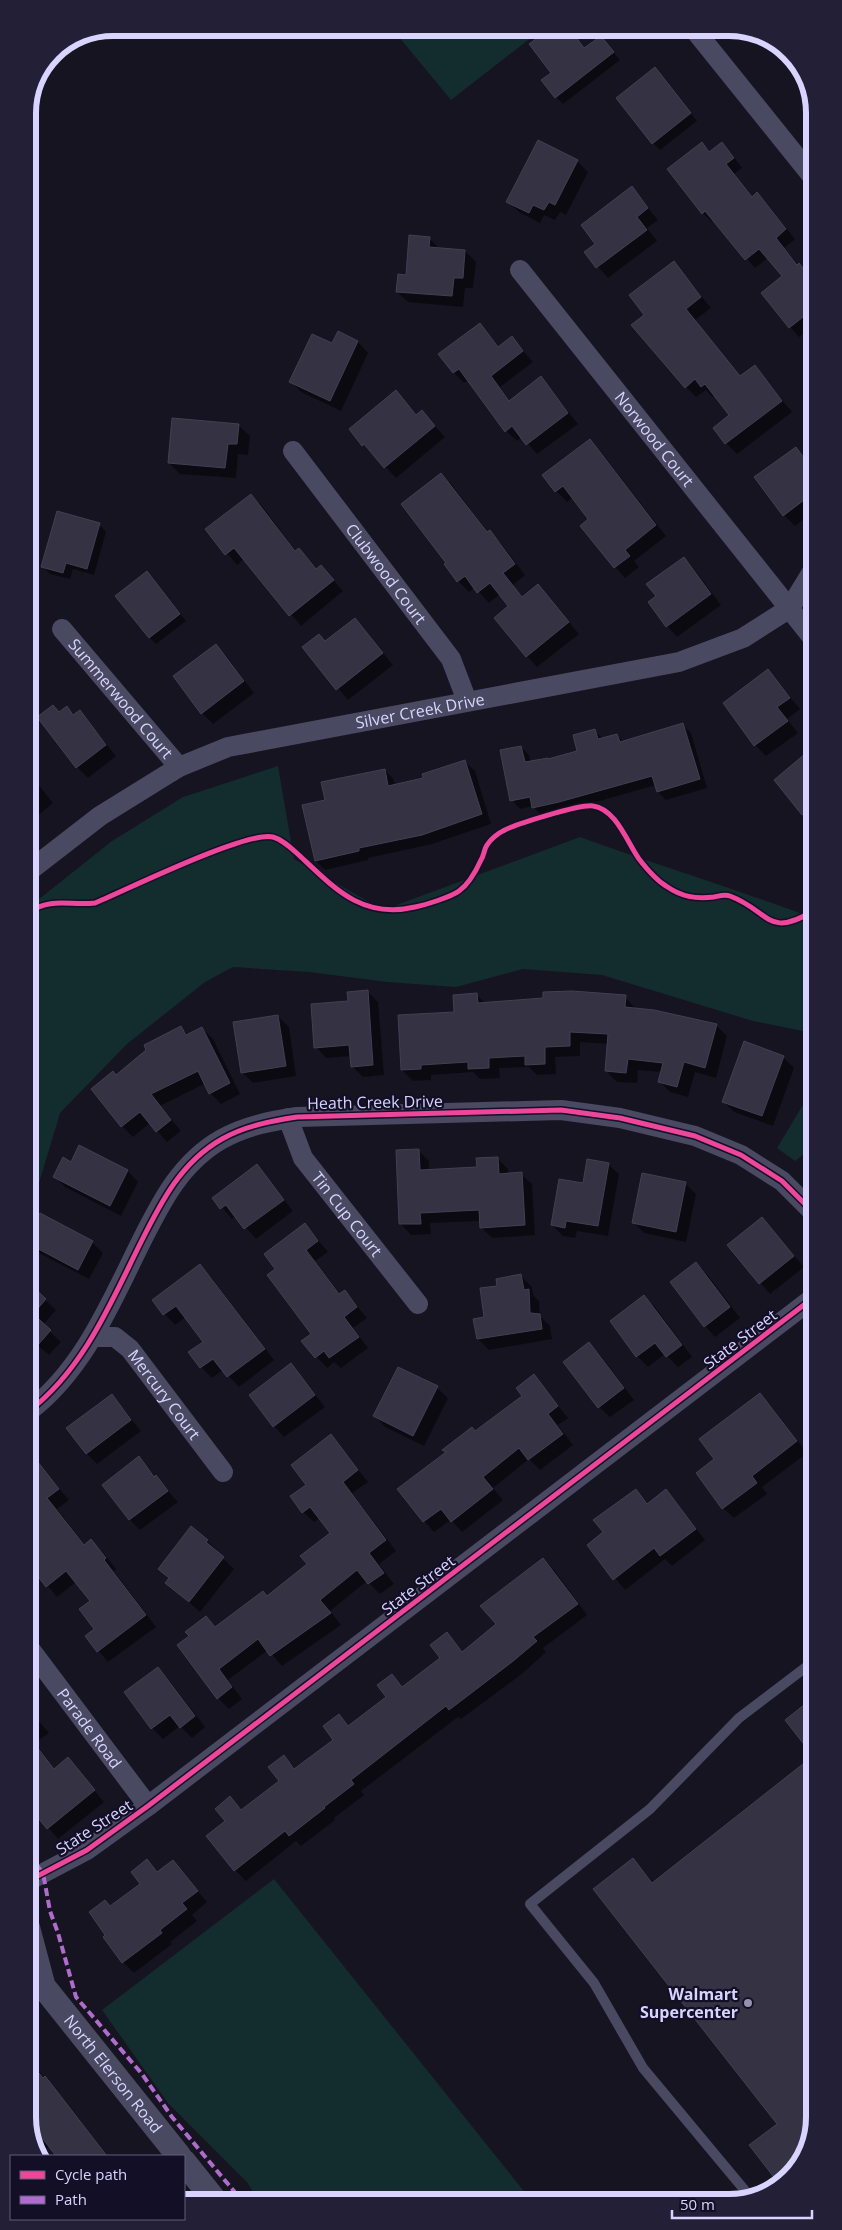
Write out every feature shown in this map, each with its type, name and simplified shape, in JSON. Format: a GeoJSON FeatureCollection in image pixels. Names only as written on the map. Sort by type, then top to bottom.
{"type":"FeatureCollection","features":[{"type":"Feature","properties":{"kind":"street"},"geometry":{"type":"LineString","coordinates":[[700,36],[806,168]]}},
{"type":"Feature","properties":{"kind":"street","name":"Norwood Court"},"geometry":{"type":"LineString","coordinates":[[520,270],[806,628]]}},
{"type":"Feature","properties":{"kind":"street","name":"Clubwood Court"},"geometry":{"type":"LineString","coordinates":[[293,451],[451,659],[467,701]]}},
{"type":"Feature","properties":{"kind":"street","name":"Silver Creek Drive"},"geometry":{"type":"LineString","coordinates":[[36,866],[100,816],[179,768],[228,747],[679,662],[743,638],[790,608],[806,582]]}},
{"type":"Feature","properties":{"kind":"street","name":"Summerwood Court"},"geometry":{"type":"LineString","coordinates":[[62,629],[179,768]]}},
{"type":"Feature","properties":{"kind":"street","name":"Heath Creek Drive"},"geometry":{"type":"LineString","coordinates":[[36,1405],[69,1372],[93,1337],[157,1211],[181,1171],[221,1140],[260,1123],[288,1118],[562,1110],[620,1118],[695,1136],[741,1155],[782,1181],[806,1205]]}},
{"type":"Feature","properties":{"kind":"street","name":"Tin Cup Court"},"geometry":{"type":"LineString","coordinates":[[288,1118],[303,1158],[418,1304]]}},
{"type":"Feature","properties":{"kind":"street","name":"State Street"},"geometry":{"type":"LineString","coordinates":[[36,1877],[87,1850],[148,1806],[806,1303]]}},
{"type":"Feature","properties":{"kind":"street","name":"Mercury Court"},"geometry":{"type":"LineString","coordinates":[[93,1337],[115,1337],[130,1349],[223,1472]]}},
{"type":"Feature","properties":{"kind":"street","name":"Parade Road"},"geometry":{"type":"LineString","coordinates":[[36,1657],[148,1806]]}},
{"type":"Feature","properties":{"kind":"street"},"geometry":{"type":"LineString","coordinates":[[36,1969],[39,1990]]}},
{"type":"Feature","properties":{"kind":"street","name":"North Elerson Road"},"geometry":{"type":"LineString","coordinates":[[39,1990],[178,2155]]}},
{"type":"Feature","properties":{"kind":"street"},"geometry":{"type":"LineString","coordinates":[[185,2163],[210,2194]]}},
{"type":"Feature","properties":{"kind":"lane"},"geometry":{"type":"LineString","coordinates":[[746,2192],[643,2068],[594,1983],[530,1904],[650,1809],[739,1718],[806,1667]]}},
{"type":"Feature","properties":{"kind":"green space"},"geometry":{"type":"Polygon","coordinates":[[[398,36],[533,36],[451,100],[398,36]]]}},
{"type":"Feature","properties":{"kind":"green space"},"geometry":{"type":"Polygon","coordinates":[[[278,766],[294,859],[383,910],[580,837],[806,915],[806,1032],[753,1021],[602,975],[523,969],[456,987],[387,982],[309,972],[233,967],[205,982],[127,1044],[60,1113],[36,1193],[36,901],[112,841],[183,797],[278,766]]]}},
{"type":"Feature","properties":{"kind":"green space"},"geometry":{"type":"Polygon","coordinates":[[[806,1100],[806,1152],[795,1161],[777,1148],[806,1100]]]}},
{"type":"Feature","properties":{"kind":"green space"},"geometry":{"type":"Polygon","coordinates":[[[274,1879],[526,2194],[254,2194],[247,2182],[168,2103],[102,2010],[274,1879]]]}},
{"type":"Feature","properties":{"kind":"building"},"geometry":{"type":"Polygon","coordinates":[[[540,36],[575,36],[584,48],[601,36],[614,52],[555,98],[541,80],[551,73],[529,44],[540,36]]]}},
{"type":"Feature","properties":{"kind":"building"},"geometry":{"type":"Polygon","coordinates":[[[655,67],[691,113],[652,144],[616,98],[655,67]]]}},
{"type":"Feature","properties":{"kind":"building"},"geometry":{"type":"Polygon","coordinates":[[[538,140],[578,160],[555,205],[549,202],[544,210],[533,205],[529,213],[506,202],[538,140]]]}},
{"type":"Feature","properties":{"kind":"building"},"geometry":{"type":"Polygon","coordinates":[[[702,142],[709,152],[722,142],[734,158],[726,164],[752,197],[757,192],[786,229],[776,238],[797,265],[799,263],[806,272],[806,315],[789,328],[761,293],[782,276],[759,249],[745,260],[705,211],[702,214],[667,169],[702,142]]]}},
{"type":"Feature","properties":{"kind":"building"},"geometry":{"type":"Polygon","coordinates":[[[632,186],[648,208],[637,217],[647,230],[596,268],[584,252],[595,244],[581,225],[632,186]]]}},
{"type":"Feature","properties":{"kind":"building"},"geometry":{"type":"Polygon","coordinates":[[[409,235],[430,237],[429,247],[465,250],[463,278],[454,278],[452,296],[396,292],[398,274],[406,275],[409,235]]]}},
{"type":"Feature","properties":{"kind":"building"},"geometry":{"type":"Polygon","coordinates":[[[674,261],[701,297],[686,309],[740,376],[755,365],[782,401],[725,444],[713,428],[729,415],[705,384],[701,387],[695,379],[685,388],[631,325],[644,315],[629,295],[674,261]]]}},
{"type":"Feature","properties":{"kind":"building"},"geometry":{"type":"Polygon","coordinates":[[[480,323],[498,347],[512,336],[523,351],[491,376],[509,401],[541,376],[568,413],[526,445],[512,426],[505,432],[459,369],[453,373],[438,354],[480,323]]]}},
{"type":"Feature","properties":{"kind":"building"},"geometry":{"type":"Polygon","coordinates":[[[338,331],[358,341],[330,401],[289,382],[312,334],[332,343],[338,331]]]}},
{"type":"Feature","properties":{"kind":"building"},"geometry":{"type":"Polygon","coordinates":[[[396,390],[416,415],[422,410],[435,426],[384,468],[364,444],[362,446],[349,429],[396,390]]]}},
{"type":"Feature","properties":{"kind":"building"},"geometry":{"type":"Polygon","coordinates":[[[172,418],[239,424],[237,444],[228,444],[225,468],[168,463],[172,418]]]}},
{"type":"Feature","properties":{"kind":"building"},"geometry":{"type":"Polygon","coordinates":[[[590,439],[656,525],[625,550],[630,556],[614,568],[580,526],[588,519],[563,486],[555,492],[542,475],[590,439]]]}},
{"type":"Feature","properties":{"kind":"building"},"geometry":{"type":"Polygon","coordinates":[[[796,447],[806,461],[806,499],[783,516],[754,477],[796,447]]]}},
{"type":"Feature","properties":{"kind":"building"},"geometry":{"type":"Polygon","coordinates":[[[441,473],[487,532],[490,530],[515,564],[503,573],[522,597],[538,584],[569,622],[526,657],[494,618],[508,606],[490,583],[477,593],[465,576],[457,582],[444,564],[446,563],[401,504],[441,473]]]}},
{"type":"Feature","properties":{"kind":"building"},"geometry":{"type":"Polygon","coordinates":[[[251,494],[295,551],[299,548],[316,569],[321,565],[334,580],[289,616],[234,548],[225,555],[205,529],[251,494]]]}},
{"type":"Feature","properties":{"kind":"building"},"geometry":{"type":"Polygon","coordinates":[[[57,511],[100,523],[87,569],[66,563],[63,573],[41,567],[57,511]]]}},
{"type":"Feature","properties":{"kind":"building"},"geometry":{"type":"Polygon","coordinates":[[[684,557],[711,594],[666,627],[648,602],[656,596],[646,584],[684,557]]]}},
{"type":"Feature","properties":{"kind":"building"},"geometry":{"type":"Polygon","coordinates":[[[147,571],[180,614],[149,638],[115,596],[147,571]]]}},
{"type":"Feature","properties":{"kind":"building"},"geometry":{"type":"Polygon","coordinates":[[[355,618],[383,653],[336,690],[302,647],[319,634],[325,641],[355,618]]]}},
{"type":"Feature","properties":{"kind":"building"},"geometry":{"type":"Polygon","coordinates":[[[216,644],[244,681],[201,714],[173,676],[216,644]]]}},
{"type":"Feature","properties":{"kind":"building"},"geometry":{"type":"Polygon","coordinates":[[[768,669],[790,698],[777,707],[788,721],[754,746],[723,703],[768,669]]]}},
{"type":"Feature","properties":{"kind":"building"},"geometry":{"type":"Polygon","coordinates":[[[53,705],[59,712],[67,706],[73,715],[80,710],[106,745],[76,768],[37,717],[53,705]]]}},
{"type":"Feature","properties":{"kind":"building"},"geometry":{"type":"Polygon","coordinates":[[[683,723],[700,779],[657,792],[652,776],[532,808],[530,797],[510,801],[500,750],[521,746],[525,762],[548,759],[577,751],[573,735],[595,729],[598,739],[617,734],[620,742],[683,723]]]}},
{"type":"Feature","properties":{"kind":"building"},"geometry":{"type":"Polygon","coordinates":[[[806,753],[806,812],[802,815],[774,780],[806,753]]]}},
{"type":"Feature","properties":{"kind":"building"},"geometry":{"type":"Polygon","coordinates":[[[465,760],[482,814],[422,835],[359,848],[359,851],[315,861],[302,805],[325,800],[321,782],[385,769],[388,786],[423,778],[422,774],[465,760]]]}},
{"type":"Feature","properties":{"kind":"building"},"geometry":{"type":"Polygon","coordinates":[[[368,990],[373,1065],[351,1067],[349,1045],[314,1048],[311,1004],[348,1001],[347,992],[368,990]]]}},
{"type":"Feature","properties":{"kind":"building"},"geometry":{"type":"Polygon","coordinates":[[[572,991],[626,995],[625,1007],[654,1010],[717,1024],[705,1068],[684,1062],[677,1087],[658,1082],[663,1063],[628,1059],[626,1073],[605,1071],[608,1034],[570,1032],[570,1046],[545,1047],[545,1064],[525,1065],[525,1056],[489,1058],[489,1068],[468,1069],[468,1062],[421,1065],[421,1069],[401,1070],[398,1015],[454,1012],[453,995],[477,993],[478,1003],[543,998],[543,992],[572,991]]]}},
{"type":"Feature","properties":{"kind":"building"},"geometry":{"type":"Polygon","coordinates":[[[278,1015],[286,1066],[241,1073],[233,1022],[278,1015]]]}},
{"type":"Feature","properties":{"kind":"building"},"geometry":{"type":"Polygon","coordinates":[[[181,1026],[186,1035],[202,1027],[230,1083],[209,1094],[198,1071],[151,1094],[171,1120],[156,1132],[140,1112],[121,1127],[91,1089],[113,1071],[116,1075],[146,1050],[144,1045],[181,1026]]]}},
{"type":"Feature","properties":{"kind":"building"},"geometry":{"type":"Polygon","coordinates":[[[744,1041],[784,1056],[762,1116],[722,1102],[744,1041]]]}},
{"type":"Feature","properties":{"kind":"building"},"geometry":{"type":"Polygon","coordinates":[[[79,1145],[128,1170],[110,1206],[53,1177],[63,1157],[71,1162],[79,1145]]]}},
{"type":"Feature","properties":{"kind":"building"},"geometry":{"type":"Polygon","coordinates":[[[419,1149],[420,1170],[477,1167],[476,1158],[498,1157],[499,1174],[522,1172],[525,1225],[480,1228],[479,1210],[420,1213],[421,1224],[399,1224],[396,1150],[419,1149]]]}},
{"type":"Feature","properties":{"kind":"building"},"geometry":{"type":"Polygon","coordinates":[[[587,1159],[609,1163],[598,1226],[566,1221],[565,1228],[551,1225],[559,1179],[583,1183],[587,1159]]]}},
{"type":"Feature","properties":{"kind":"building"},"geometry":{"type":"Polygon","coordinates":[[[257,1164],[284,1200],[244,1229],[226,1205],[220,1209],[212,1198],[257,1164]]]}},
{"type":"Feature","properties":{"kind":"building"},"geometry":{"type":"Polygon","coordinates":[[[642,1173],[686,1182],[676,1232],[632,1223],[642,1173]]]}},
{"type":"Feature","properties":{"kind":"building"},"geometry":{"type":"Polygon","coordinates":[[[40,1213],[93,1241],[78,1270],[36,1248],[36,1220],[40,1213]]]}},
{"type":"Feature","properties":{"kind":"building"},"geometry":{"type":"Polygon","coordinates":[[[762,1217],[794,1256],[759,1284],[727,1245],[762,1217]]]}},
{"type":"Feature","properties":{"kind":"building"},"geometry":{"type":"Polygon","coordinates":[[[305,1223],[318,1241],[306,1250],[339,1294],[345,1290],[357,1307],[344,1317],[359,1337],[329,1358],[324,1351],[315,1358],[301,1341],[311,1334],[267,1275],[275,1269],[264,1254],[305,1223]]]}},
{"type":"Feature","properties":{"kind":"building"},"geometry":{"type":"Polygon","coordinates":[[[696,1262],[730,1307],[704,1327],[670,1282],[696,1262]]]}},
{"type":"Feature","properties":{"kind":"building"},"geometry":{"type":"Polygon","coordinates":[[[200,1264],[265,1349],[227,1377],[213,1359],[200,1368],[188,1352],[203,1342],[176,1306],[163,1315],[152,1300],[200,1264]]]}},
{"type":"Feature","properties":{"kind":"building"},"geometry":{"type":"Polygon","coordinates":[[[521,1274],[524,1290],[529,1289],[530,1313],[540,1314],[542,1329],[477,1339],[473,1319],[484,1317],[480,1288],[497,1286],[496,1279],[521,1274]]]}},
{"type":"Feature","properties":{"kind":"building"},"geometry":{"type":"Polygon","coordinates":[[[36,1290],[46,1299],[36,1311],[36,1290]]]}},
{"type":"Feature","properties":{"kind":"building"},"geometry":{"type":"Polygon","coordinates":[[[644,1295],[682,1345],[666,1357],[655,1343],[636,1357],[610,1321],[644,1295]]]}},
{"type":"Feature","properties":{"kind":"building"},"geometry":{"type":"Polygon","coordinates":[[[36,1317],[51,1330],[36,1345],[36,1317]]]}},
{"type":"Feature","properties":{"kind":"building"},"geometry":{"type":"Polygon","coordinates":[[[589,1342],[624,1388],[598,1408],[563,1362],[589,1342]]]}},
{"type":"Feature","properties":{"kind":"building"},"geometry":{"type":"Polygon","coordinates":[[[291,1363],[315,1395],[273,1427],[249,1395],[291,1363]]]}},
{"type":"Feature","properties":{"kind":"building"},"geometry":{"type":"Polygon","coordinates":[[[398,1367],[438,1386],[413,1436],[373,1416],[398,1367]]]}},
{"type":"Feature","properties":{"kind":"building"},"geometry":{"type":"Polygon","coordinates":[[[534,1374],[558,1406],[548,1414],[563,1434],[528,1460],[519,1448],[483,1477],[493,1489],[451,1522],[441,1509],[423,1522],[397,1489],[446,1452],[442,1450],[472,1427],[475,1431],[522,1396],[516,1388],[534,1374]]]}},
{"type":"Feature","properties":{"kind":"building"},"geometry":{"type":"Polygon","coordinates":[[[760,1393],[797,1441],[752,1476],[757,1483],[722,1509],[696,1473],[714,1459],[699,1439],[760,1393]]]}},
{"type":"Feature","properties":{"kind":"building"},"geometry":{"type":"Polygon","coordinates":[[[112,1394],[131,1420],[86,1454],[66,1428],[112,1394]]]}},
{"type":"Feature","properties":{"kind":"building"},"geometry":{"type":"Polygon","coordinates":[[[331,1434],[358,1470],[343,1482],[386,1540],[369,1553],[384,1573],[368,1584],[357,1570],[320,1600],[331,1613],[270,1656],[258,1639],[219,1669],[232,1687],[217,1699],[177,1645],[189,1636],[185,1632],[206,1616],[215,1627],[263,1591],[267,1596],[307,1564],[300,1556],[330,1533],[310,1507],[302,1513],[290,1496],[306,1485],[291,1465],[331,1434]]]}},
{"type":"Feature","properties":{"kind":"building"},"geometry":{"type":"Polygon","coordinates":[[[139,1456],[154,1477],[156,1475],[168,1491],[129,1520],[102,1485],[139,1456]]]}},
{"type":"Feature","properties":{"kind":"building"},"geometry":{"type":"Polygon","coordinates":[[[36,1460],[59,1489],[47,1498],[84,1545],[91,1539],[106,1558],[104,1560],[146,1615],[97,1652],[85,1636],[94,1629],[79,1609],[90,1601],[66,1571],[46,1587],[36,1574],[36,1460]]]}},
{"type":"Feature","properties":{"kind":"building"},"geometry":{"type":"Polygon","coordinates":[[[636,1489],[647,1504],[666,1489],[696,1529],[660,1556],[654,1548],[613,1580],[587,1545],[603,1532],[593,1520],[636,1489]]]}},
{"type":"Feature","properties":{"kind":"building"},"geometry":{"type":"Polygon","coordinates":[[[191,1526],[224,1557],[189,1602],[165,1583],[169,1578],[158,1569],[191,1526]]]}},
{"type":"Feature","properties":{"kind":"building"},"geometry":{"type":"Polygon","coordinates":[[[543,1558],[578,1604],[533,1637],[537,1641],[512,1662],[449,1710],[446,1706],[351,1780],[354,1784],[289,1836],[285,1831],[234,1871],[206,1836],[225,1821],[215,1809],[230,1796],[241,1810],[279,1781],[268,1767],[284,1755],[294,1769],[333,1740],[323,1726],[339,1714],[348,1726],[386,1697],[377,1685],[392,1674],[402,1687],[440,1658],[430,1645],[447,1632],[462,1652],[496,1624],[480,1606],[543,1558]]]}},
{"type":"Feature","properties":{"kind":"building"},"geometry":{"type":"Polygon","coordinates":[[[158,1667],[195,1716],[180,1728],[170,1715],[151,1729],[124,1692],[158,1667]]]}},
{"type":"Feature","properties":{"kind":"building","name":"Walmart Supercenter"},"geometry":{"type":"Polygon","coordinates":[[[806,1703],[806,1747],[785,1720],[806,1703]]]}},
{"type":"Feature","properties":{"kind":"building"},"geometry":{"type":"Polygon","coordinates":[[[36,1746],[54,1769],[68,1757],[95,1790],[47,1829],[36,1815],[36,1746]]]}},
{"type":"Feature","properties":{"kind":"building","name":"Walmart Supercenter"},"geometry":{"type":"Polygon","coordinates":[[[806,1762],[806,2117],[802,2142],[798,2151],[790,2164],[775,2179],[749,2145],[777,2124],[593,1889],[633,1858],[652,1883],[806,1762]]]}},
{"type":"Feature","properties":{"kind":"building"},"geometry":{"type":"Polygon","coordinates":[[[147,1859],[157,1872],[173,1860],[198,1891],[182,1903],[187,1909],[160,1930],[162,1933],[122,1963],[103,1937],[105,1935],[89,1912],[105,1900],[110,1906],[140,1884],[131,1872],[147,1859]]]}},
{"type":"Feature","properties":{"kind":"building"},"geometry":{"type":"Polygon","coordinates":[[[36,2069],[43,2078],[45,2076],[106,2155],[55,2155],[43,2139],[40,2141],[37,2127],[36,2069]]]}},
{"type":"Feature","properties":{"kind":"marked path"},"geometry":{"type":"LineString","coordinates":[[36,1864],[43,1873],[50,1911],[76,1997],[142,2074],[172,2117],[236,2194]]}},
{"type":"Feature","properties":{"kind":"cycle path"},"geometry":{"type":"LineString","coordinates":[[36,908],[53,903],[95,903],[186,862],[259,837],[273,837],[281,840],[326,880],[352,899],[365,905],[380,909],[397,910],[415,907],[444,898],[463,888],[474,873],[487,845],[501,832],[548,815],[593,806],[601,808],[608,813],[620,827],[639,859],[648,870],[672,890],[683,895],[695,897],[730,896],[777,923],[786,923],[806,915]]}},
{"type":"Feature","properties":{"kind":"cycle path"},"geometry":{"type":"LineString","coordinates":[[36,1405],[48,1394],[81,1355],[107,1311],[156,1212],[184,1171],[208,1148],[222,1139],[258,1125],[297,1117],[561,1110],[620,1118],[695,1136],[741,1155],[782,1181],[806,1205]]}},
{"type":"Feature","properties":{"kind":"cycle path"},"geometry":{"type":"LineString","coordinates":[[36,1877],[87,1850],[148,1806],[806,1303]]}},
{"type":"Feature","properties":{"kind":"place","name":"Walmart Supercenter"},"geometry":{"type":"Point","coordinates":[748,2003]}}]}
